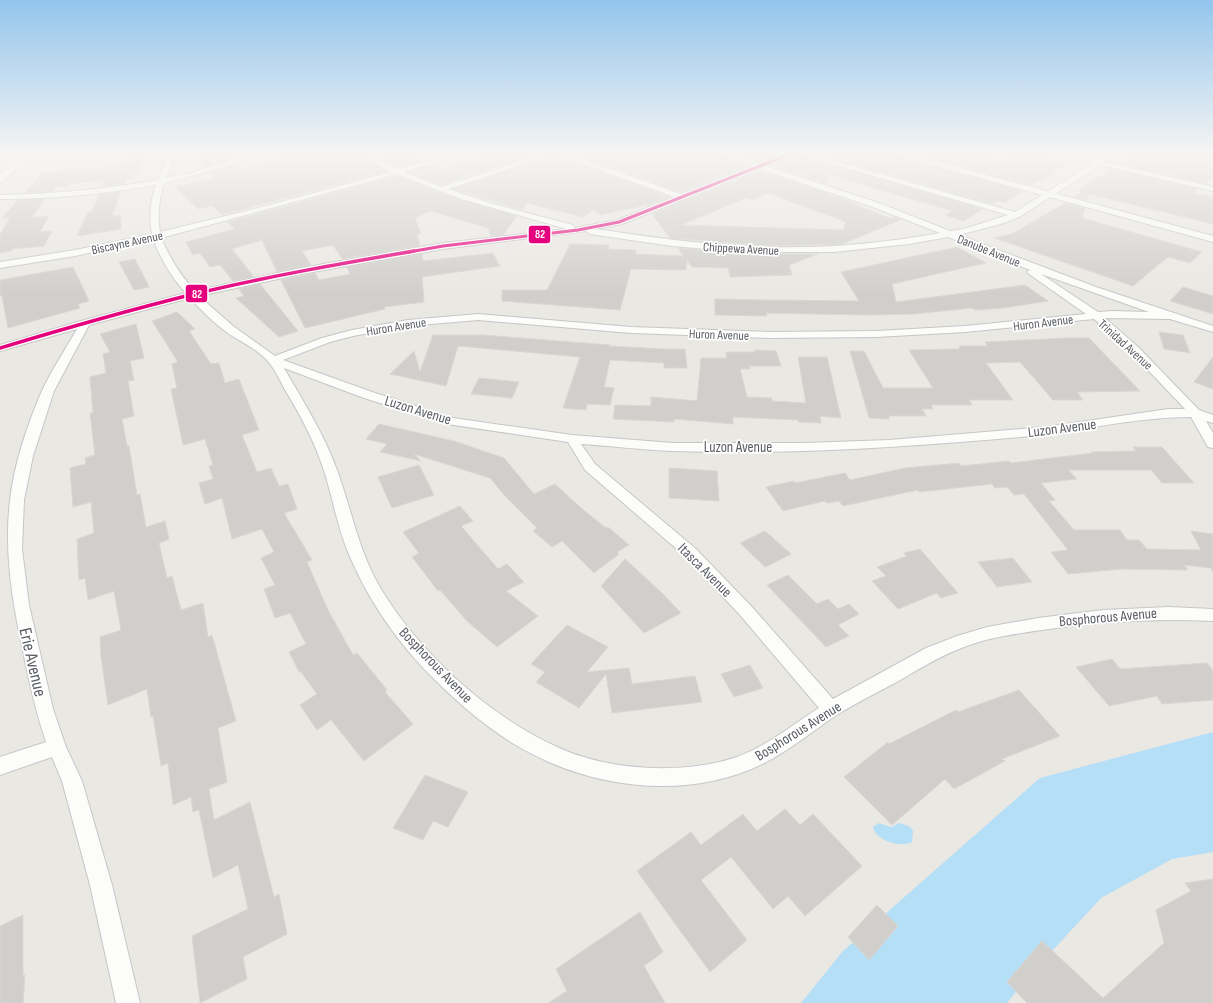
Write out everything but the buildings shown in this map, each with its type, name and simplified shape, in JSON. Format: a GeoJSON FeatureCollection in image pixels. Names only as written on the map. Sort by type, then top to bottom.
{"type":"FeatureCollection","features":[{"type":"Feature","properties":{"kind":"street","name":"Bosphorous Avenue"},"geometry":{"type":"LineString","coordinates":[[155,201],[154,220],[157,235],[169,264],[178,279],[191,295],[226,326],[273,360],[306,413],[328,463],[358,558],[377,596],[404,635],[458,692],[492,719],[532,745],[572,762],[617,774],[668,777],[719,772],[752,760],[774,748],[831,709],[938,650],[962,640],[1003,630],[1100,616],[1150,612],[1213,615]]}},
{"type":"Feature","properties":{"kind":"street","name":"Biscayne Avenue"},"geometry":{"type":"LineString","coordinates":[[0,265],[87,250],[157,235],[295,201]]}},
{"type":"Feature","properties":{"kind":"street","name":"Chippewa Avenue"},"geometry":{"type":"LineString","coordinates":[[481,201],[578,230],[686,244],[741,249],[788,250],[859,247],[951,235],[988,225],[1016,215],[1041,201]]}},
{"type":"Feature","properties":{"kind":"street"},"geometry":{"type":"LineString","coordinates":[[0,348],[85,323],[191,295],[301,271],[397,253],[488,239],[578,230],[619,222],[672,201]]}},
{"type":"Feature","properties":{"kind":"street","name":"Danube Avenue"},"geometry":{"type":"LineString","coordinates":[[862,201],[1020,263],[1171,316],[1213,329]]}},
{"type":"Feature","properties":{"kind":"street"},"geometry":{"type":"LineString","coordinates":[[966,201],[1016,215]]}},
{"type":"Feature","properties":{"kind":"street"},"geometry":{"type":"LineString","coordinates":[[1067,201],[1213,239]]}},
{"type":"Feature","properties":{"kind":"street","name":"Trinidad Avenue"},"geometry":{"type":"LineString","coordinates":[[1020,263],[1038,278],[1076,301],[1135,350],[1195,413],[1213,444]]}},
{"type":"Feature","properties":{"kind":"street","name":"Huron Avenue"},"geometry":{"type":"LineString","coordinates":[[273,360],[326,340],[373,328],[443,319],[478,317],[600,328],[771,335],[876,334],[949,330],[1124,314],[1171,316]]}},
{"type":"Feature","properties":{"kind":"street","name":"Erie Avenue"},"geometry":{"type":"LineString","coordinates":[[85,323],[48,391],[38,417],[26,456],[17,500],[15,549],[21,605],[44,709],[74,789],[101,885],[128,1003]]}},
{"type":"Feature","properties":{"kind":"street","name":"Luzon Avenue"},"geometry":{"type":"LineString","coordinates":[[273,360],[368,395],[451,421],[572,439],[673,446],[720,448],[889,444],[1046,431],[1168,412],[1195,413],[1213,419]]}},
{"type":"Feature","properties":{"kind":"street","name":"Itasca Avenue"},"geometry":{"type":"LineString","coordinates":[[572,439],[590,468],[691,553],[746,611],[831,709]]}},
{"type":"Feature","properties":{"kind":"street"},"geometry":{"type":"LineString","coordinates":[[0,766],[57,747]]}},
{"type":"Feature","properties":{"kind":"water"},"geometry":{"type":"Polygon","coordinates":[[[1213,732],[1213,852],[1172,859],[1101,898],[1029,976],[1007,1003],[801,1003],[843,951],[1040,778],[1213,732]]]}},
{"type":"Feature","properties":{"kind":"water"},"geometry":{"type":"Polygon","coordinates":[[[879,823],[891,827],[900,823],[910,827],[913,831],[912,842],[907,844],[896,844],[884,839],[875,832],[873,827],[879,823]]]}},
{"type":"Feature","properties":{"kind":"transit line","name":"82"},"geometry":{"type":"LineString","coordinates":[[0,348],[85,323],[191,295],[301,271],[443,246],[578,230],[619,222],[672,201]]}}]}
